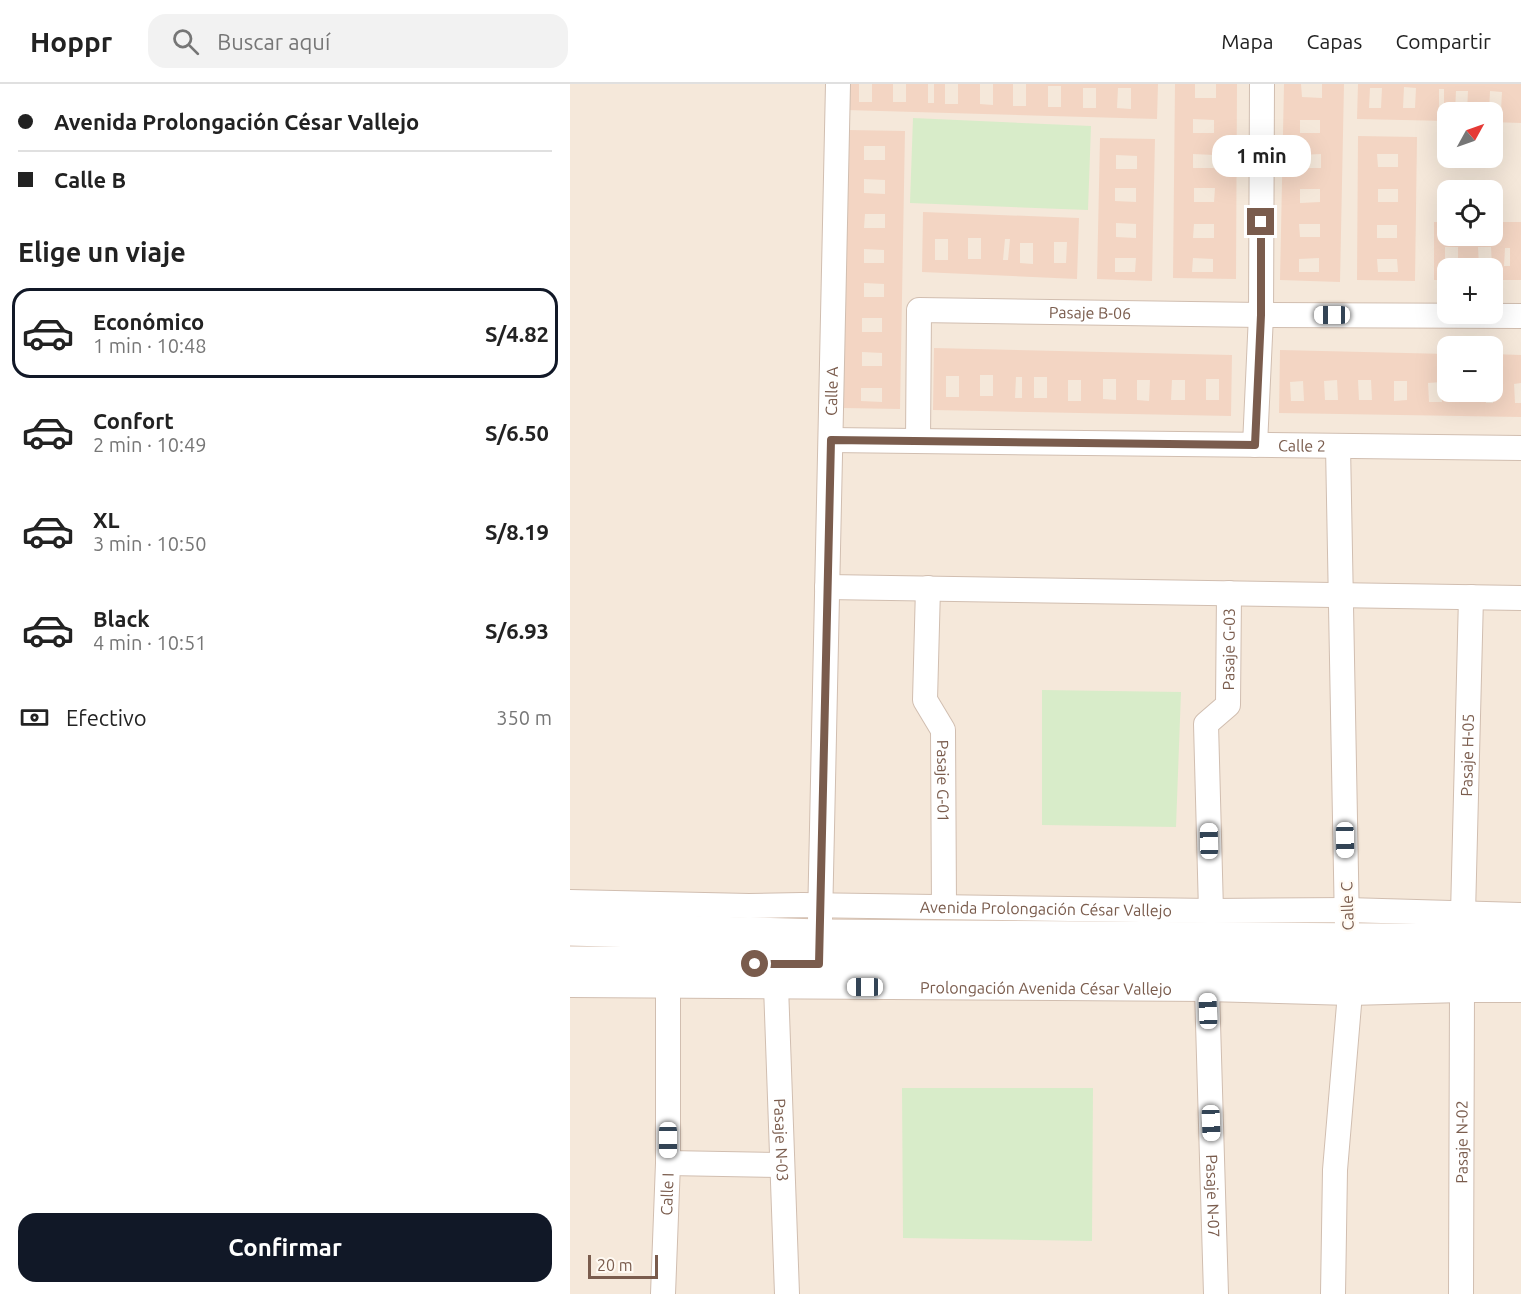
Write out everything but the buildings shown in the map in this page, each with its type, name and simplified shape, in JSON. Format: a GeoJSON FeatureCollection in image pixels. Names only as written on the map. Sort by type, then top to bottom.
{"type":"FeatureCollection","features":[{"type":"Feature","properties":{"kind":"street","name":"Calle A"},"geometry":{"type":"LineString","coordinates":[[819,948],[838,84]]}},
{"type":"Feature","properties":{"kind":"street"},"geometry":{"type":"LineString","coordinates":[[1255,445],[1261,315],[1262,84]]}},
{"type":"Feature","properties":{"kind":"street","name":"Pasaje B-06"},"geometry":{"type":"LineString","coordinates":[[918,441],[919,310],[1261,315],[1521,315]]}},
{"type":"Feature","properties":{"kind":"street","name":"Calle 2"},"geometry":{"type":"LineString","coordinates":[[831,440],[1521,448]]}},
{"type":"Feature","properties":{"kind":"street","name":"Calle C"},"geometry":{"type":"LineString","coordinates":[[1333,1294],[1335,1170],[1350,982],[1338,446]]}},
{"type":"Feature","properties":{"kind":"street"},"geometry":{"type":"LineString","coordinates":[[828,587],[1521,598]]}},
{"type":"Feature","properties":{"kind":"street","name":"Pasaje G-01"},"geometry":{"type":"LineString","coordinates":[[928,588],[925,700],[944,730],[944,907]]}},
{"type":"Feature","properties":{"kind":"street","name":"Pasaje G-03"},"geometry":{"type":"LineString","coordinates":[[1211,911],[1206,724],[1228,705],[1229,593]]}},
{"type":"Feature","properties":{"kind":"street","name":"Pasaje H-05"},"geometry":{"type":"LineString","coordinates":[[1463,914],[1471,597]]}},
{"type":"Feature","properties":{"kind":"street","name":"Avenida Prolongación César Vallejo"},"geometry":{"type":"LineString","coordinates":[[570,902],[749,906],[819,948],[944,907],[1211,911],[1521,941]]}},
{"type":"Feature","properties":{"kind":"street","name":"Avenida Prolongación César Vallejo"},"geometry":{"type":"LineString","coordinates":[[570,963],[819,948],[1347,925],[1463,914],[1521,915]]}},
{"type":"Feature","properties":{"kind":"street","name":"Avenida Prolongación César Vallejo"},"geometry":{"type":"LineString","coordinates":[[570,929],[819,948],[1350,982],[1521,972]]}},
{"type":"Feature","properties":{"kind":"street","name":"Prolongación Avenida César Vallejo"},"geometry":{"type":"LineString","coordinates":[[570,986],[776,986],[819,948],[1207,989],[1350,982],[1462,990],[1521,990]]}},
{"type":"Feature","properties":{"kind":"street","name":"Calle I"},"geometry":{"type":"LineString","coordinates":[[663,1294],[668,1163],[668,986]]}},
{"type":"Feature","properties":{"kind":"street","name":"Pasaje N-03"},"geometry":{"type":"LineString","coordinates":[[776,986],[787,1294]]}},
{"type":"Feature","properties":{"kind":"street","name":"Pasaje N-07"},"geometry":{"type":"LineString","coordinates":[[1207,989],[1216,1294]]}},
{"type":"Feature","properties":{"kind":"street","name":"Pasaje N-02"},"geometry":{"type":"LineString","coordinates":[[1461,1294],[1462,990]]}},
{"type":"Feature","properties":{"kind":"street"},"geometry":{"type":"LineString","coordinates":[[668,1163],[782,1165]]}},
{"type":"Feature","properties":{"kind":"shaded area"},"geometry":{"type":"Polygon","coordinates":[[[570,84],[1521,84],[1521,1294],[570,1294],[570,84]]]}},
{"type":"Feature","properties":{"kind":"green space"},"geometry":{"type":"Polygon","coordinates":[[[913,118],[1091,126],[1088,210],[910,203],[913,118]]]}},
{"type":"Feature","properties":{"kind":"green space"},"geometry":{"type":"Polygon","coordinates":[[[1042,690],[1181,692],[1176,827],[1042,825],[1042,690]]]}},
{"type":"Feature","properties":{"kind":"green space"},"geometry":{"type":"Polygon","coordinates":[[[902,1088],[1093,1088],[1092,1241],[903,1238],[902,1088]]]}},
{"type":"Feature","properties":{"kind":"route"},"geometry":{"type":"LineString","coordinates":[[755,964],[819,964],[831,440],[1255,445],[1261,315],[1261,222]]}}]}
